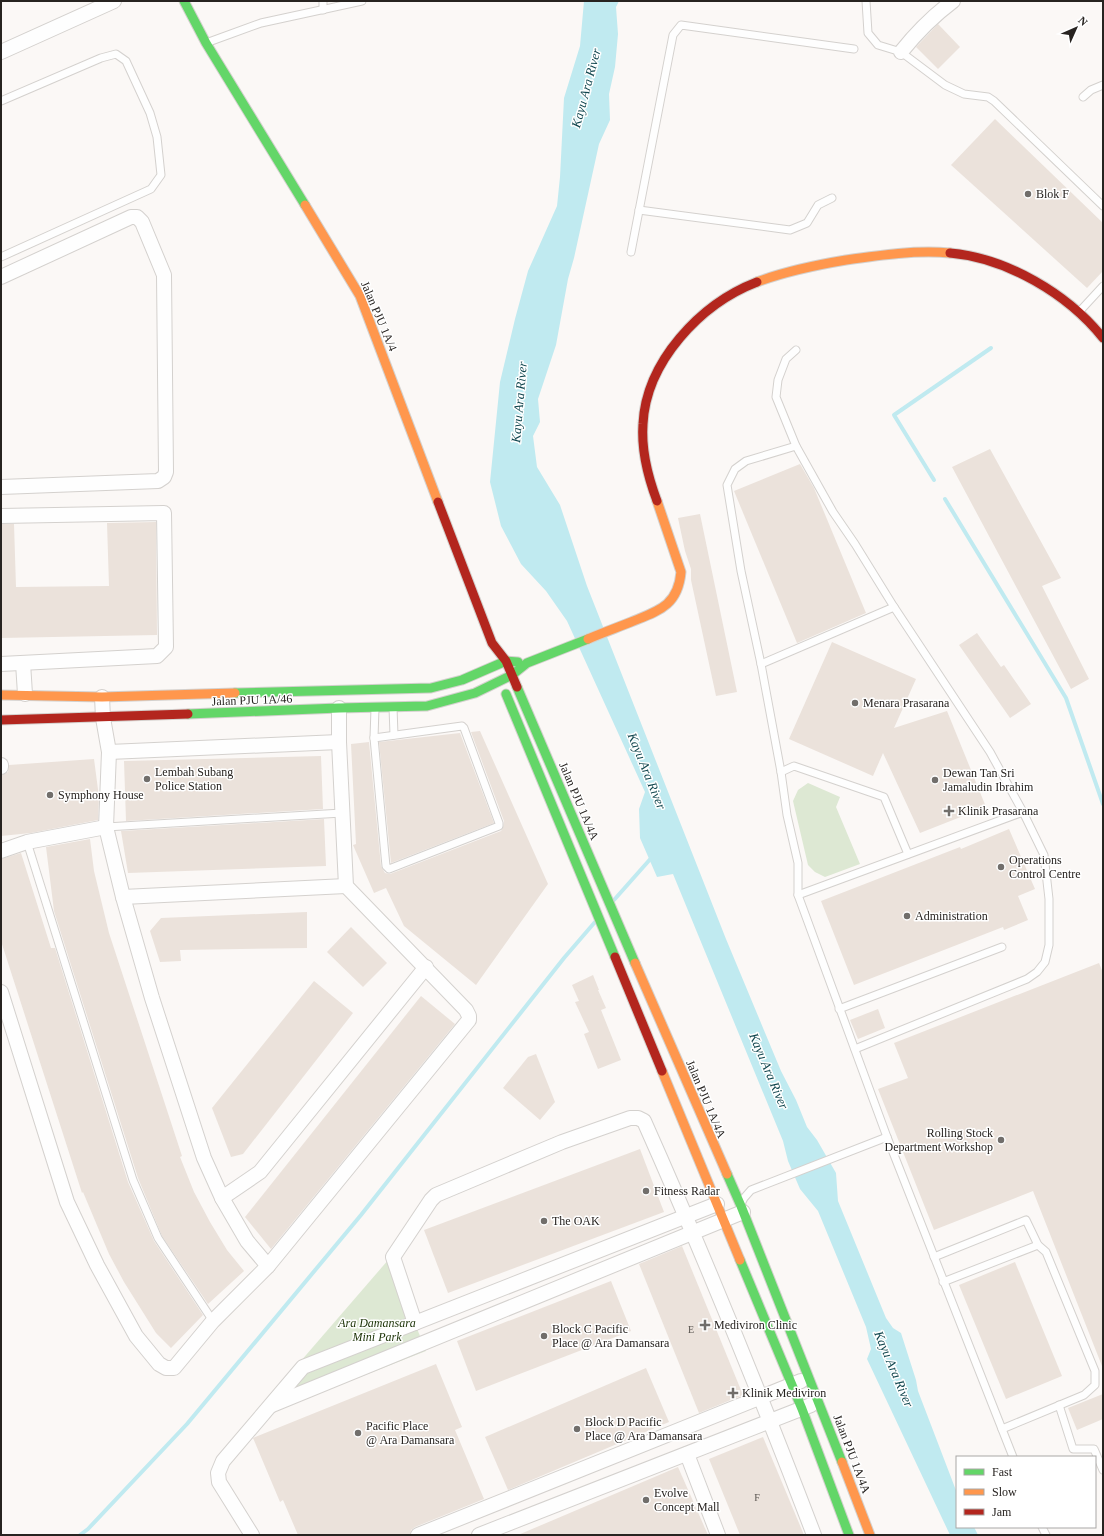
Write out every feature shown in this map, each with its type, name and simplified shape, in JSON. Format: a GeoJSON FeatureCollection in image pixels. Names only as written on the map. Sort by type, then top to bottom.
{"type":"FeatureCollection","features":[{"type":"Feature","properties":{"kind":"street"},"geometry":{"type":"LineString","coordinates":[[1,52],[114,1]]}},
{"type":"Feature","properties":{"kind":"street","name":"Jalan PJU 1A/4"},"geometry":{"type":"LineString","coordinates":[[184,1],[206,43],[360,296],[492,643],[494,666],[500,680]]}},
{"type":"Feature","properties":{"kind":"street"},"geometry":{"type":"LineString","coordinates":[[901,52],[915,34],[927,22],[953,1]]}},
{"type":"Feature","properties":{"kind":"street"},"geometry":{"type":"LineString","coordinates":[[1,277],[131,216],[137,217],[142,222],[164,275],[166,472],[164,477],[158,481],[1,487]]}},
{"type":"Feature","properties":{"kind":"street"},"geometry":{"type":"LineString","coordinates":[[506,661],[531,662],[661,610],[677,594],[680,586],[680,572],[651,485],[644,458],[642,443],[644,409],[655,377],[676,341],[709,307],[730,294],[747,285],[795,270],[877,256],[908,252],[968,256],[995,263],[1022,275],[1054,293],[1079,312],[1092,324],[1103,338]]}},
{"type":"Feature","properties":{"kind":"street"},"geometry":{"type":"LineString","coordinates":[[1,516],[164,513],[166,647],[157,656],[1,664]]}},
{"type":"Feature","properties":{"kind":"street","name":"Jalan PJU 1A/4"},"geometry":{"type":"LineString","coordinates":[[492,643],[506,661],[512,675]]}},
{"type":"Feature","properties":{"kind":"street","name":"Jalan PJU 1A/46"},"geometry":{"type":"LineString","coordinates":[[1,695],[26,694],[102,697],[431,688],[462,680],[506,661]]}},
{"type":"Feature","properties":{"kind":"street","name":"Jalan PJU 1A/46"},"geometry":{"type":"LineString","coordinates":[[1,720],[103,718],[339,708],[427,706],[460,698],[479,690],[512,675],[531,662]]}},
{"type":"Feature","properties":{"kind":"street"},"geometry":{"type":"LineString","coordinates":[[23,663],[26,694]]}},
{"type":"Feature","properties":{"kind":"street","name":"Jalan PJU 1A/4A"},"geometry":{"type":"LineString","coordinates":[[512,675],[731,1187],[742,1209],[870,1535]]}},
{"type":"Feature","properties":{"kind":"street"},"geometry":{"type":"LineString","coordinates":[[500,680],[802,1409],[849,1535]]}},
{"type":"Feature","properties":{"kind":"street"},"geometry":{"type":"LineString","coordinates":[[479,690],[494,694],[509,701]]}},
{"type":"Feature","properties":{"kind":"street"},"geometry":{"type":"LineString","coordinates":[[102,697],[103,718],[109,752],[106,827],[123,897],[152,998],[204,1158],[222,1198],[247,1241],[268,1266]]}},
{"type":"Feature","properties":{"kind":"street"},"geometry":{"type":"LineString","coordinates":[[1,992],[67,1202],[97,1265],[136,1336],[159,1364],[166,1368],[174,1368],[213,1320],[268,1266],[469,1020],[466,1010],[346,886],[338,742],[339,708]]}},
{"type":"Feature","properties":{"kind":"street"},"geometry":{"type":"LineString","coordinates":[[109,752],[338,742]]}},
{"type":"Feature","properties":{"kind":"street"},"geometry":{"type":"LineString","coordinates":[[1,851],[27,842],[106,827]]}},
{"type":"Feature","properties":{"kind":"street"},"geometry":{"type":"LineString","coordinates":[[123,897],[346,886]]}},
{"type":"Feature","properties":{"kind":"street"},"geometry":{"type":"LineString","coordinates":[[222,1198],[260,1172],[426,968]]}},
{"type":"Feature","properties":{"kind":"street"},"geometry":{"type":"LineString","coordinates":[[415,1323],[393,1257],[431,1200],[436,1196],[562,1142],[630,1118],[638,1118],[644,1121],[686,1216],[761,1398],[814,1535]]}},
{"type":"Feature","properties":{"kind":"street"},"geometry":{"type":"LineString","coordinates":[[252,1535],[219,1482],[218,1473],[223,1461],[303,1367],[717,1204]]}},
{"type":"Feature","properties":{"kind":"street"},"geometry":{"type":"LineString","coordinates":[[270,1406],[724,1220],[742,1209]]}},
{"type":"Feature","properties":{"kind":"street"},"geometry":{"type":"LineString","coordinates":[[418,1535],[809,1378]]}},
{"type":"Feature","properties":{"kind":"street"},"geometry":{"type":"LineString","coordinates":[[479,1535],[818,1402]]}},
{"type":"Feature","properties":{"kind":"street"},"geometry":{"type":"LineString","coordinates":[[687,1454],[718,1535]]}},
{"type":"Feature","properties":{"kind":"lane"},"geometry":{"type":"LineString","coordinates":[[322,10],[323,1]]}},
{"type":"Feature","properties":{"kind":"lane"},"geometry":{"type":"LineString","coordinates":[[206,43],[261,23],[362,1]]}},
{"type":"Feature","properties":{"kind":"lane"},"geometry":{"type":"LineString","coordinates":[[866,1],[868,33],[878,46],[901,52],[945,85],[964,94],[988,97],[994,100],[1103,206]]}},
{"type":"Feature","properties":{"kind":"lane"},"geometry":{"type":"LineString","coordinates":[[631,252],[673,35],[681,25],[854,50]]}},
{"type":"Feature","properties":{"kind":"lane"},"geometry":{"type":"LineString","coordinates":[[1,101],[101,58],[116,54],[126,61],[150,113],[157,137],[161,175],[151,189],[1,258]]}},
{"type":"Feature","properties":{"kind":"lane"},"geometry":{"type":"LineString","coordinates":[[1083,97],[1091,90],[1103,85]]}},
{"type":"Feature","properties":{"kind":"lane"},"geometry":{"type":"LineString","coordinates":[[639,210],[790,230],[807,223],[818,205],[832,198]]}},
{"type":"Feature","properties":{"kind":"lane"},"geometry":{"type":"LineString","coordinates":[[1079,312],[1103,286]]}},
{"type":"Feature","properties":{"kind":"lane"},"geometry":{"type":"LineString","coordinates":[[796,350],[786,359],[778,380],[776,397],[796,446],[833,512],[856,544],[894,607],[990,752],[1023,812],[1044,855],[1049,899],[1049,945],[1045,962],[1027,979],[855,1049]]}},
{"type":"Feature","properties":{"kind":"lane"},"geometry":{"type":"LineString","coordinates":[[796,446],[746,461],[735,469],[727,485],[741,571],[761,664],[798,863],[798,895],[887,1138],[1013,1456]]}},
{"type":"Feature","properties":{"kind":"lane"},"geometry":{"type":"LineString","coordinates":[[761,664],[894,607]]}},
{"type":"Feature","properties":{"kind":"lane"},"geometry":{"type":"LineString","coordinates":[[393,707],[394,735]]}},
{"type":"Feature","properties":{"kind":"lane"},"geometry":{"type":"LineString","coordinates":[[374,708],[374,738],[386,866],[389,869],[499,826],[500,823],[462,726],[374,738]]}},
{"type":"Feature","properties":{"kind":"lane"},"geometry":{"type":"LineString","coordinates":[[781,772],[794,766],[884,798],[908,854]]}},
{"type":"Feature","properties":{"kind":"lane"},"geometry":{"type":"LineString","coordinates":[[798,895],[1023,812]]}},
{"type":"Feature","properties":{"kind":"lane"},"geometry":{"type":"LineString","coordinates":[[106,827],[342,813]]}},
{"type":"Feature","properties":{"kind":"lane"},"geometry":{"type":"LineString","coordinates":[[27,842],[133,1180],[158,1238],[213,1320]]}},
{"type":"Feature","properties":{"kind":"lane"},"geometry":{"type":"LineString","coordinates":[[839,1009],[1002,947]]}},
{"type":"Feature","properties":{"kind":"lane"},"geometry":{"type":"LineString","coordinates":[[742,1209],[744,1198],[750,1191],[760,1186],[887,1138]]}},
{"type":"Feature","properties":{"kind":"lane"},"geometry":{"type":"LineString","coordinates":[[731,1187],[750,1191]]}},
{"type":"Feature","properties":{"kind":"lane"},"geometry":{"type":"LineString","coordinates":[[934,1257],[1026,1220],[1038,1245],[1046,1252],[1095,1371],[1095,1386],[1084,1395],[1002,1429]]}},
{"type":"Feature","properties":{"kind":"lane"},"geometry":{"type":"LineString","coordinates":[[944,1282],[1038,1245]]}},
{"type":"Feature","properties":{"kind":"lane"},"geometry":{"type":"LineString","coordinates":[[1059,1405],[1073,1449],[1094,1449],[1103,1470]]}},
{"type":"Feature","properties":{"kind":"green space"},"geometry":{"type":"Polygon","coordinates":[[[808,783],[840,797],[836,807],[860,864],[825,877],[815,872],[808,865],[793,801],[798,790],[808,783]]]}},
{"type":"Feature","properties":{"kind":"green space","name":"Ara Damansara Mini Park"},"geometry":{"type":"Polygon","coordinates":[[[389,1259],[426,1351],[249,1421],[389,1259]]]}},
{"type":"Feature","properties":{"kind":"water","name":"Kayu Ara River"},"geometry":{"type":"Polygon","coordinates":[[[584,1],[619,1],[616,7],[618,34],[615,67],[609,94],[610,120],[599,144],[568,279],[556,345],[538,399],[540,422],[533,436],[537,467],[560,505],[587,586],[726,939],[781,1071],[796,1100],[807,1127],[817,1140],[836,1173],[838,1201],[886,1318],[893,1328],[901,1333],[918,1391],[956,1490],[956,1528],[974,1528],[978,1535],[950,1535],[867,1359],[871,1349],[866,1327],[818,1211],[800,1189],[788,1161],[783,1141],[673,874],[657,877],[640,838],[639,809],[645,792],[567,621],[546,591],[521,564],[501,526],[490,482],[500,382],[528,271],[557,206],[564,98],[580,46],[584,1]]]}},
{"type":"Feature","properties":{"kind":"building"},"geometry":{"type":"Polygon","coordinates":[[[938,24],[960,47],[938,69],[916,47],[938,24]]]}},
{"type":"Feature","properties":{"kind":"building","name":"Blok F"},"geometry":{"type":"Polygon","coordinates":[[[995,119],[1103,223],[1103,271],[1087,288],[951,165],[995,119]]]}},
{"type":"Feature","properties":{"kind":"building"},"geometry":{"type":"Polygon","coordinates":[[[990,449],[1061,578],[1042,586],[1089,679],[1071,689],[952,467],[990,449]]]}},
{"type":"Feature","properties":{"kind":"building"},"geometry":{"type":"Polygon","coordinates":[[[800,464],[814,488],[866,613],[797,643],[734,491],[800,464]]]}},
{"type":"Feature","properties":{"kind":"building"},"geometry":{"type":"Polygon","coordinates":[[[700,514],[737,692],[716,696],[691,580],[691,569],[685,551],[678,518],[700,514]]]}},
{"type":"Feature","properties":{"kind":"building"},"geometry":{"type":"Polygon","coordinates":[[[156,522],[157,635],[1,638],[1,524],[14,524],[16,587],[109,586],[107,523],[156,522]]]}},
{"type":"Feature","properties":{"kind":"building"},"geometry":{"type":"Polygon","coordinates":[[[977,633],[1001,667],[1004,665],[1031,704],[1010,718],[959,645],[977,633]]]}},
{"type":"Feature","properties":{"kind":"building"},"geometry":{"type":"Polygon","coordinates":[[[832,642],[916,679],[894,728],[947,711],[986,807],[920,833],[883,753],[873,776],[789,739],[832,642]]]}},
{"type":"Feature","properties":{"kind":"building"},"geometry":{"type":"Polygon","coordinates":[[[480,731],[548,884],[476,985],[404,926],[386,888],[374,893],[353,845],[356,844],[351,744],[369,742],[381,866],[385,873],[390,874],[501,831],[503,828],[504,821],[471,732],[480,731]]]}},
{"type":"Feature","properties":{"kind":"building"},"geometry":{"type":"Polygon","coordinates":[[[460,733],[494,823],[391,863],[379,742],[460,733]]]}},
{"type":"Feature","properties":{"kind":"building"},"geometry":{"type":"Polygon","coordinates":[[[321,756],[323,809],[126,821],[124,761],[321,756]]]}},
{"type":"Feature","properties":{"kind":"building","name":"Symphony House"},"geometry":{"type":"Polygon","coordinates":[[[94,759],[99,797],[98,820],[31,833],[1,836],[1,775],[8,772],[9,765],[94,759]]]}},
{"type":"Feature","properties":{"kind":"building"},"geometry":{"type":"Polygon","coordinates":[[[324,819],[326,866],[128,873],[121,831],[324,819]]]}},
{"type":"Feature","properties":{"kind":"building","name":"Administration"},"geometry":{"type":"Polygon","coordinates":[[[1009,829],[1035,889],[1018,896],[1028,920],[1004,930],[1003,927],[854,985],[821,901],[960,847],[961,849],[1009,829]]]}},
{"type":"Feature","properties":{"kind":"building"},"geometry":{"type":"Polygon","coordinates":[[[90,839],[94,871],[109,933],[182,1156],[180,1157],[194,1192],[210,1222],[227,1250],[244,1271],[208,1304],[162,1236],[138,1178],[54,911],[46,847],[90,839]]]}},
{"type":"Feature","properties":{"kind":"building"},"geometry":{"type":"Polygon","coordinates":[[[21,853],[51,948],[55,948],[128,1182],[154,1241],[203,1315],[171,1348],[156,1333],[124,1282],[109,1254],[83,1192],[82,1193],[1,941],[1,859],[21,853]]]}},
{"type":"Feature","properties":{"kind":"building"},"geometry":{"type":"Polygon","coordinates":[[[307,912],[307,948],[180,950],[181,961],[160,962],[150,931],[161,918],[307,912]]]}},
{"type":"Feature","properties":{"kind":"building"},"geometry":{"type":"Polygon","coordinates":[[[351,927],[387,963],[363,987],[327,952],[351,927]]]}},
{"type":"Feature","properties":{"kind":"building","name":"Rolling Stock Department Workshop"},"geometry":{"type":"Polygon","coordinates":[[[1099,963],[1103,973],[1102,1366],[1033,1191],[934,1230],[878,1089],[908,1078],[894,1043],[1099,963]]]}},
{"type":"Feature","properties":{"kind":"building"},"geometry":{"type":"Polygon","coordinates":[[[593,975],[606,1008],[601,1010],[621,1060],[598,1069],[584,1034],[589,1032],[575,1002],[579,1001],[572,985],[593,975]]]}},
{"type":"Feature","properties":{"kind":"building"},"geometry":{"type":"Polygon","coordinates":[[[314,981],[353,1013],[243,1154],[231,1157],[212,1108],[314,981]]]}},
{"type":"Feature","properties":{"kind":"building"},"geometry":{"type":"Polygon","coordinates":[[[421,996],[455,1024],[271,1249],[245,1217],[421,996]]]}},
{"type":"Feature","properties":{"kind":"building"},"geometry":{"type":"Polygon","coordinates":[[[878,1009],[885,1028],[858,1039],[850,1020],[878,1009]]]}},
{"type":"Feature","properties":{"kind":"building"},"geometry":{"type":"Polygon","coordinates":[[[536,1054],[555,1102],[540,1120],[503,1088],[528,1057],[536,1054]]]}},
{"type":"Feature","properties":{"kind":"building","name":"The OAK"},"geometry":{"type":"Polygon","coordinates":[[[640,1149],[664,1212],[448,1293],[424,1230],[640,1149]]]}},
{"type":"Feature","properties":{"kind":"building"},"geometry":{"type":"Polygon","coordinates":[[[682,1246],[743,1395],[699,1413],[639,1264],[682,1246]]]}},
{"type":"Feature","properties":{"kind":"building"},"geometry":{"type":"Polygon","coordinates":[[[1015,1262],[1062,1376],[1006,1399],[959,1285],[1015,1262]]]}},
{"type":"Feature","properties":{"kind":"building","name":"Block C Pacific Place @ Ara Damansara"},"geometry":{"type":"Polygon","coordinates":[[[611,1281],[631,1331],[476,1391],[457,1341],[611,1281]]]}},
{"type":"Feature","properties":{"kind":"building"},"geometry":{"type":"Polygon","coordinates":[[[436,1364],[462,1427],[455,1430],[484,1499],[415,1527],[411,1530],[410,1535],[298,1535],[283,1500],[280,1502],[253,1438],[436,1364]]]}},
{"type":"Feature","properties":{"kind":"building","name":"Block D Pacific Place @ Ara Damansara"},"geometry":{"type":"Polygon","coordinates":[[[646,1368],[669,1422],[508,1490],[485,1437],[646,1368]]]}},
{"type":"Feature","properties":{"kind":"building"},"geometry":{"type":"Polygon","coordinates":[[[1103,1394],[1103,1419],[1077,1430],[1068,1408],[1103,1394]]]}},
{"type":"Feature","properties":{"kind":"building"},"geometry":{"type":"Polygon","coordinates":[[[763,1437],[804,1535],[740,1535],[709,1459],[763,1437]]]}},
{"type":"Feature","properties":{"kind":"building","name":"Evolve Concept Mall"},"geometry":{"type":"Polygon","coordinates":[[[678,1467],[708,1535],[518,1535],[678,1467]]]}},
{"type":"Feature","properties":{"kind":"waterway"},"geometry":{"type":"LineString","coordinates":[[934,480],[894,415],[991,348]]}},
{"type":"Feature","properties":{"kind":"waterway"},"geometry":{"type":"LineString","coordinates":[[945,499],[1066,698],[1103,804]]}},
{"type":"Feature","properties":{"kind":"waterway"},"geometry":{"type":"LineString","coordinates":[[614,900],[653,856]]}},
{"type":"Feature","properties":{"kind":"waterway"},"geometry":{"type":"LineString","coordinates":[[80,1535],[88,1529],[187,1424],[361,1215],[564,958],[595,922]]}},
{"type":"Feature","properties":{"kind":"traffic: fast"},"geometry":{"type":"LineString","coordinates":[[184,1],[206,43],[305,205]]}},
{"type":"Feature","properties":{"kind":"traffic: fast"},"geometry":{"type":"LineString","coordinates":[[188,714],[427,706],[475,693],[512,675],[527,663],[588,639]]}},
{"type":"Feature","properties":{"kind":"traffic: fast"},"geometry":{"type":"LineString","coordinates":[[235,693],[431,688],[462,680],[506,661],[518,662]]}},
{"type":"Feature","properties":{"kind":"traffic: fast"},"geometry":{"type":"LineString","coordinates":[[517,687],[635,963]]}},
{"type":"Feature","properties":{"kind":"traffic: fast"},"geometry":{"type":"LineString","coordinates":[[506,694],[615,957]]}},
{"type":"Feature","properties":{"kind":"traffic: fast"},"geometry":{"type":"LineString","coordinates":[[727,1174],[842,1462]]}},
{"type":"Feature","properties":{"kind":"traffic: fast"},"geometry":{"type":"LineString","coordinates":[[740,1260],[802,1409],[849,1535]]}},
{"type":"Feature","properties":{"kind":"traffic: slow"},"geometry":{"type":"LineString","coordinates":[[305,205],[360,296],[438,502]]}},
{"type":"Feature","properties":{"kind":"traffic: slow"},"geometry":{"type":"LineString","coordinates":[[757,282],[801,269],[846,260],[911,253],[950,253]]}},
{"type":"Feature","properties":{"kind":"traffic: slow"},"geometry":{"type":"LineString","coordinates":[[588,639],[658,610],[665,606],[676,593],[681,572],[657,501]]}},
{"type":"Feature","properties":{"kind":"traffic: slow"},"geometry":{"type":"LineString","coordinates":[[1,695],[102,697],[235,693]]}},
{"type":"Feature","properties":{"kind":"traffic: slow"},"geometry":{"type":"LineString","coordinates":[[635,963],[727,1174]]}},
{"type":"Feature","properties":{"kind":"traffic: slow"},"geometry":{"type":"LineString","coordinates":[[662,1071],[740,1260]]}},
{"type":"Feature","properties":{"kind":"traffic: slow"},"geometry":{"type":"LineString","coordinates":[[842,1462],[870,1535]]}},
{"type":"Feature","properties":{"kind":"traffic: jam"},"geometry":{"type":"LineString","coordinates":[[950,253],[972,256],[993,262],[1014,270],[1035,281],[1072,307],[1089,322],[1103,338]]}},
{"type":"Feature","properties":{"kind":"traffic: jam"},"geometry":{"type":"LineString","coordinates":[[657,501],[646,464],[643,444],[643,424],[646,401],[654,379],[665,358],[680,338],[697,320],[736,292],[757,282]]}},
{"type":"Feature","properties":{"kind":"traffic: jam"},"geometry":{"type":"LineString","coordinates":[[438,502],[492,643],[506,661],[517,687]]}},
{"type":"Feature","properties":{"kind":"traffic: jam"},"geometry":{"type":"LineString","coordinates":[[1,720],[188,714]]}},
{"type":"Feature","properties":{"kind":"traffic: jam"},"geometry":{"type":"LineString","coordinates":[[615,957],[662,1071]]}},
{"type":"Feature","properties":{"kind":"place","name":"Blok F"},"geometry":{"type":"Point","coordinates":[1028,194]}},
{"type":"Feature","properties":{"kind":"place","name":"Menara Prasarana"},"geometry":{"type":"Point","coordinates":[855,703]}},
{"type":"Feature","properties":{"kind":"place","name":"Lembah Subang Police Station"},"geometry":{"type":"Point","coordinates":[147,779]}},
{"type":"Feature","properties":{"kind":"place","name":"Dewan Tan Sri Jamaludin Ibrahim"},"geometry":{"type":"Point","coordinates":[935,780]}},
{"type":"Feature","properties":{"kind":"place","name":"Symphony House"},"geometry":{"type":"Point","coordinates":[50,795]}},
{"type":"Feature","properties":{"kind":"place","name":"Klinik Prasarana"},"geometry":{"type":"Point","coordinates":[949,811]}},
{"type":"Feature","properties":{"kind":"place","name":"Operations Control Centre"},"geometry":{"type":"Point","coordinates":[1001,867]}},
{"type":"Feature","properties":{"kind":"place","name":"Administration"},"geometry":{"type":"Point","coordinates":[907,916]}},
{"type":"Feature","properties":{"kind":"place","name":"Rolling Stock Department Workshop"},"geometry":{"type":"Point","coordinates":[1001,1140]}},
{"type":"Feature","properties":{"kind":"place","name":"Fitness Radar"},"geometry":{"type":"Point","coordinates":[646,1191]}},
{"type":"Feature","properties":{"kind":"place","name":"The OAK"},"geometry":{"type":"Point","coordinates":[544,1221]}},
{"type":"Feature","properties":{"kind":"place","name":"Mediviron Clinic"},"geometry":{"type":"Point","coordinates":[705,1325]}},
{"type":"Feature","properties":{"kind":"place","name":"Block C Pacific Place @ Ara Damansara"},"geometry":{"type":"Point","coordinates":[544,1336]}},
{"type":"Feature","properties":{"kind":"place","name":"Klinik Mediviron"},"geometry":{"type":"Point","coordinates":[733,1393]}},
{"type":"Feature","properties":{"kind":"place","name":"Block D Pacific Place @ Ara Damansara"},"geometry":{"type":"Point","coordinates":[577,1429]}},
{"type":"Feature","properties":{"kind":"place","name":"Pacific Place @ Ara Damansara"},"geometry":{"type":"Point","coordinates":[358,1433]}},
{"type":"Feature","properties":{"kind":"place","name":"Evolve Concept Mall"},"geometry":{"type":"Point","coordinates":[646,1500]}}]}
